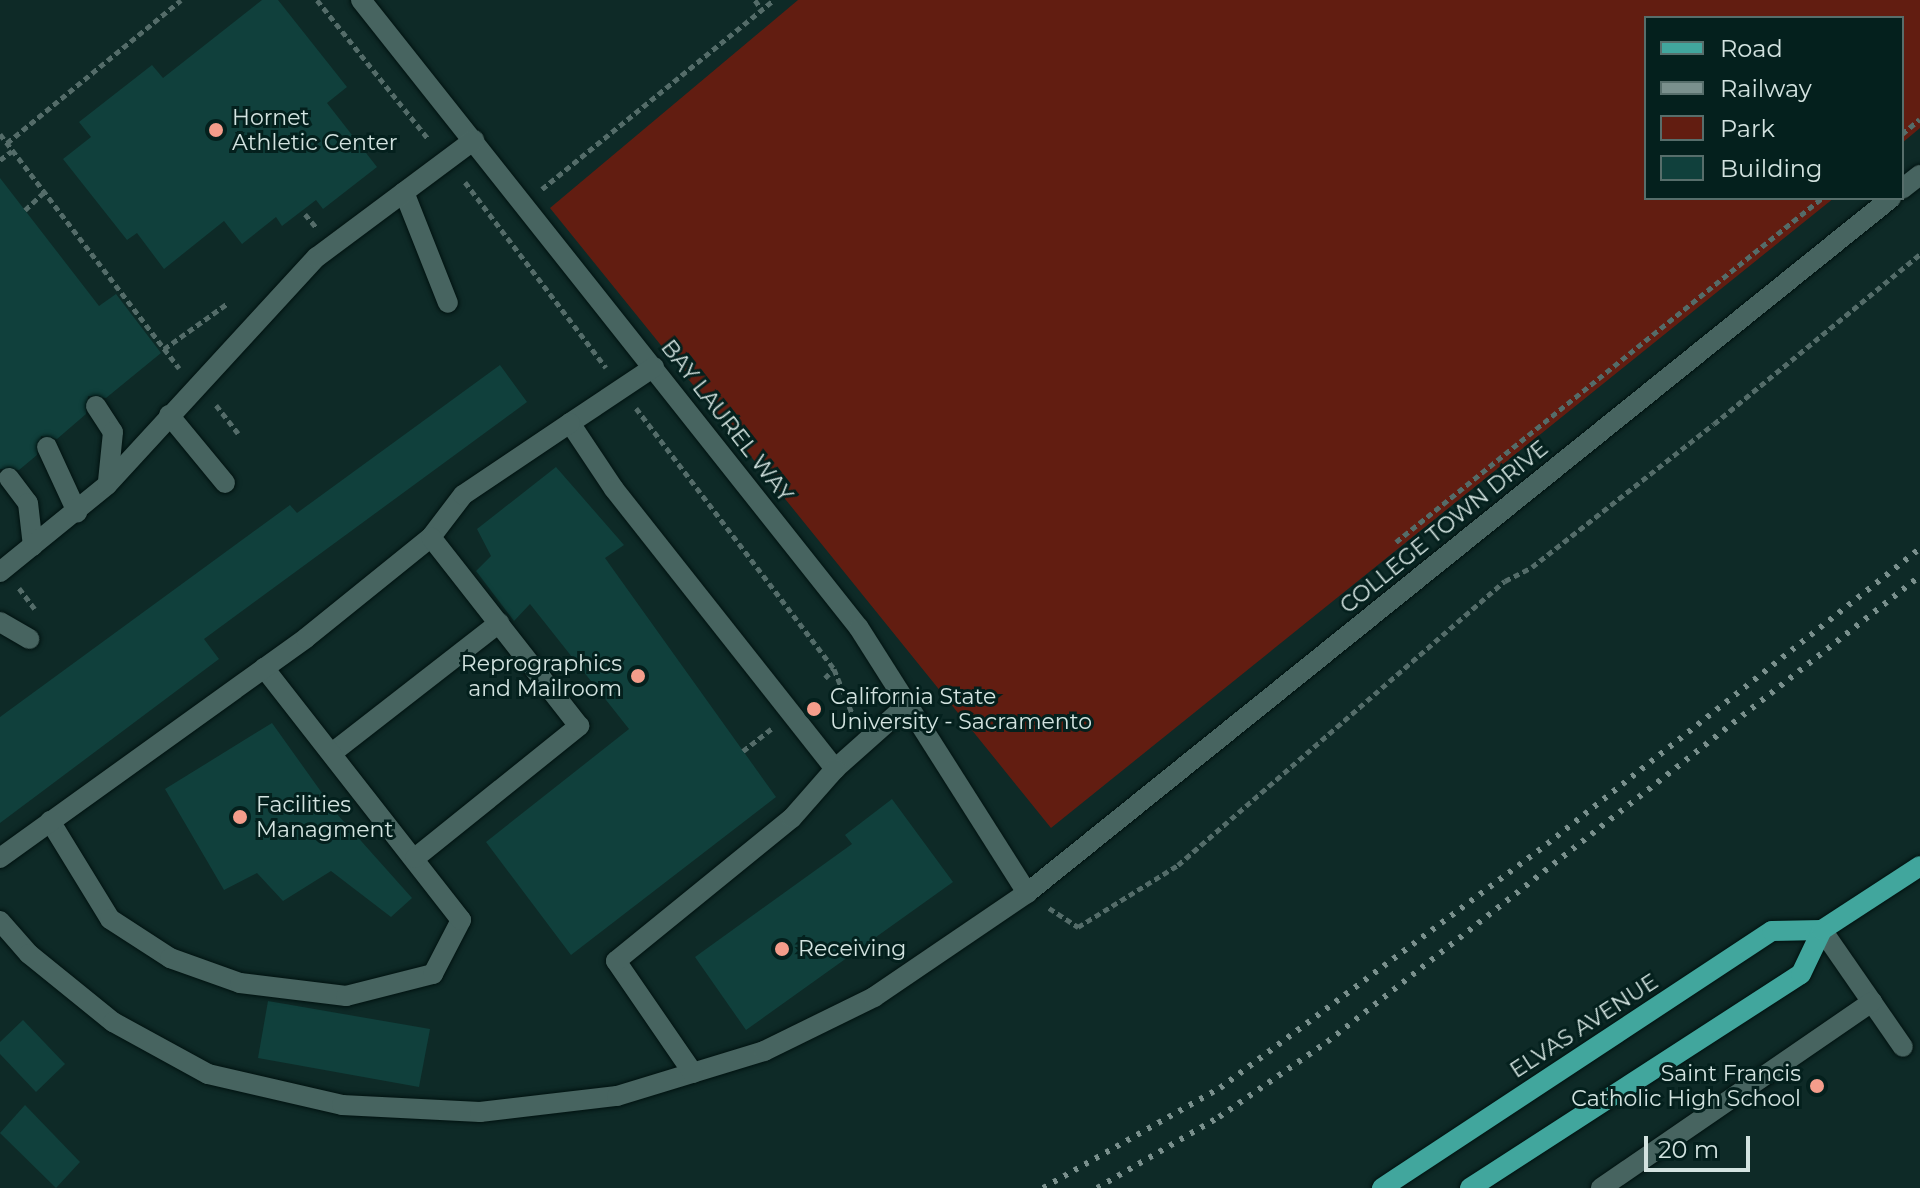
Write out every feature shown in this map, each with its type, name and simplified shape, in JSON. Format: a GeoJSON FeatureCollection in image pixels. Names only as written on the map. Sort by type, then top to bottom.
{"type":"FeatureCollection","features":[{"type":"Feature","properties":{"kind":"main road"},"geometry":{"type":"LineString","coordinates":[[1470,1188],[1801,974],[1822,930],[1920,866]]}},
{"type":"Feature","properties":{"kind":"main road","name":"ELVAS AVENUE"},"geometry":{"type":"LineString","coordinates":[[1382,1188],[1772,931],[1822,930]]}},
{"type":"Feature","properties":{"kind":"street","name":"BAY LAUREL WAY"},"geometry":{"type":"LineString","coordinates":[[361,0],[859,628],[1027,893]]}},
{"type":"Feature","properties":{"kind":"street"},"geometry":{"type":"LineString","coordinates":[[0,572],[107,485],[317,257],[474,140]]}},
{"type":"Feature","properties":{"kind":"street"},"geometry":{"type":"LineString","coordinates":[[1904,187],[1920,175]]}},
{"type":"Feature","properties":{"kind":"street"},"geometry":{"type":"LineString","coordinates":[[404,192],[448,303]]}},
{"type":"Feature","properties":{"kind":"street","name":"COLLEGE TOWN DRIVE"},"geometry":{"type":"LineString","coordinates":[[0,921],[29,954],[113,1022],[208,1074],[342,1105],[480,1112],[617,1096],[764,1051],[874,997],[1027,893],[1889,200]]}},
{"type":"Feature","properties":{"kind":"street"},"geometry":{"type":"LineString","coordinates":[[0,858],[264,668],[431,537],[463,495],[654,367]]}},
{"type":"Feature","properties":{"kind":"street"},"geometry":{"type":"LineString","coordinates":[[96,406],[113,432],[107,485]]}},
{"type":"Feature","properties":{"kind":"street"},"geometry":{"type":"LineString","coordinates":[[169,415],[225,483]]}},
{"type":"Feature","properties":{"kind":"street"},"geometry":{"type":"LineString","coordinates":[[570,423],[614,489],[835,769]]}},
{"type":"Feature","properties":{"kind":"street"},"geometry":{"type":"LineString","coordinates":[[47,447],[77,512]]}},
{"type":"Feature","properties":{"kind":"street"},"geometry":{"type":"LineString","coordinates":[[9,478],[28,503],[33,546]]}},
{"type":"Feature","properties":{"kind":"street"},"geometry":{"type":"LineString","coordinates":[[415,858],[579,726],[431,537]]}},
{"type":"Feature","properties":{"kind":"street"},"geometry":{"type":"LineString","coordinates":[[0,622],[29,639]]}},
{"type":"Feature","properties":{"kind":"street"},"geometry":{"type":"LineString","coordinates":[[332,753],[499,623]]}},
{"type":"Feature","properties":{"kind":"street"},"geometry":{"type":"LineString","coordinates":[[50,821],[110,919],[170,958],[240,983],[346,996],[433,974],[453,943],[461,920],[264,668]]}},
{"type":"Feature","properties":{"kind":"street"},"geometry":{"type":"LineString","coordinates":[[693,1073],[616,961],[792,818],[835,769],[909,703]]}},
{"type":"Feature","properties":{"kind":"street"},"geometry":{"type":"LineString","coordinates":[[1822,930],[1903,1047]]}},
{"type":"Feature","properties":{"kind":"street"},"geometry":{"type":"LineString","coordinates":[[1601,1188],[1872,1002]]}},
{"type":"Feature","properties":{"kind":"path"},"geometry":{"type":"LineString","coordinates":[[7,143],[181,0]]}},
{"type":"Feature","properties":{"kind":"path"},"geometry":{"type":"LineString","coordinates":[[317,0],[433,145],[420,154]]}},
{"type":"Feature","properties":{"kind":"path"},"geometry":{"type":"LineString","coordinates":[[755,0],[762,10]]}},
{"type":"Feature","properties":{"kind":"path"},"geometry":{"type":"LineString","coordinates":[[525,203],[774,0]]}},
{"type":"Feature","properties":{"kind":"path"},"geometry":{"type":"LineString","coordinates":[[1904,132],[1920,119]]}},
{"type":"Feature","properties":{"kind":"path"},"geometry":{"type":"LineString","coordinates":[[0,134],[182,372]]}},
{"type":"Feature","properties":{"kind":"path"},"geometry":{"type":"LineString","coordinates":[[0,160],[12,151]]}},
{"type":"Feature","properties":{"kind":"path"},"geometry":{"type":"LineString","coordinates":[[463,179],[834,669],[852,713]]}},
{"type":"Feature","properties":{"kind":"path"},"geometry":{"type":"LineString","coordinates":[[25,210],[44,192]]}},
{"type":"Feature","properties":{"kind":"path"},"geometry":{"type":"LineString","coordinates":[[1396,542],[1820,200]]}},
{"type":"Feature","properties":{"kind":"path"},"geometry":{"type":"LineString","coordinates":[[305,214],[319,231],[332,221]]}},
{"type":"Feature","properties":{"kind":"path"},"geometry":{"type":"LineString","coordinates":[[1027,893],[1078,927],[1178,865],[1505,581],[1532,567],[1714,424],[1920,254]]}},
{"type":"Feature","properties":{"kind":"path"},"geometry":{"type":"LineString","coordinates":[[164,349],[228,303]]}},
{"type":"Feature","properties":{"kind":"path"},"geometry":{"type":"LineString","coordinates":[[211,398],[238,433]]}},
{"type":"Feature","properties":{"kind":"path"},"geometry":{"type":"LineString","coordinates":[[825,678],[834,669]]}},
{"type":"Feature","properties":{"kind":"path"},"geometry":{"type":"LineString","coordinates":[[743,751],[775,726]]}},
{"type":"Feature","properties":{"kind":"green space"},"geometry":{"type":"Polygon","coordinates":[[[798,0],[1920,0],[1920,128],[1904,141],[1904,16],[1644,16],[1644,200],[1832,200],[1051,828],[550,208],[798,0]]]}},
{"type":"Feature","properties":{"kind":"building","name":"Hornet Athletic Center"},"geometry":{"type":"Polygon","coordinates":[[[262,0],[278,0],[347,87],[327,103],[377,167],[323,209],[316,200],[282,226],[276,217],[242,244],[224,221],[164,269],[137,233],[127,240],[63,159],[91,137],[79,122],[152,65],[163,78],[262,0]]]}},
{"type":"Feature","properties":{"kind":"building"},"geometry":{"type":"Polygon","coordinates":[[[0,178],[99,306],[116,294],[161,353],[106,398],[88,396],[86,414],[57,439],[41,436],[37,455],[19,470],[0,469],[0,178]]]}},
{"type":"Feature","properties":{"kind":"building"},"geometry":{"type":"Polygon","coordinates":[[[500,365],[527,402],[204,639],[219,659],[0,823],[0,717],[290,505],[297,513],[500,365]]]}},
{"type":"Feature","properties":{"kind":"building","name":"Reprographics and Mailroom"},"geometry":{"type":"Polygon","coordinates":[[[556,467],[624,545],[605,558],[776,797],[571,955],[486,842],[629,729],[530,604],[514,621],[476,571],[491,556],[477,529],[556,467]]]}},
{"type":"Feature","properties":{"kind":"building","name":"Facilities Managment"},"geometry":{"type":"Polygon","coordinates":[[[272,723],[337,814],[412,898],[391,917],[331,871],[283,901],[257,873],[224,890],[165,789],[272,723]]]}},
{"type":"Feature","properties":{"kind":"building"},"geometry":{"type":"Polygon","coordinates":[[[892,799],[953,882],[746,1030],[695,957],[852,844],[845,835],[892,799]]]}},
{"type":"Feature","properties":{"kind":"building"},"geometry":{"type":"Polygon","coordinates":[[[268,1001],[430,1029],[419,1087],[258,1058],[268,1001]]]}},
{"type":"Feature","properties":{"kind":"building"},"geometry":{"type":"Polygon","coordinates":[[[23,1020],[65,1064],[36,1092],[0,1054],[0,1042],[23,1020]]]}},
{"type":"Feature","properties":{"kind":"building"},"geometry":{"type":"Polygon","coordinates":[[[25,1105],[80,1162],[56,1188],[0,1133],[25,1105]]]}},
{"type":"Feature","properties":{"kind":"railway"},"geometry":{"type":"LineString","coordinates":[[1043,1188],[1220,1088],[1547,844],[1920,548]]}},
{"type":"Feature","properties":{"kind":"railway"},"geometry":{"type":"LineString","coordinates":[[1097,1188],[1219,1117],[1327,1042],[1920,576]]}},
{"type":"Feature","properties":{"kind":"place","name":"Hornet Athletic Center"},"geometry":{"type":"Point","coordinates":[216,130]}},
{"type":"Feature","properties":{"kind":"place","name":"Reprographics and Mailroom"},"geometry":{"type":"Point","coordinates":[638,676]}},
{"type":"Feature","properties":{"kind":"place","name":"California State University - Sacramento"},"geometry":{"type":"Point","coordinates":[814,709]}},
{"type":"Feature","properties":{"kind":"place","name":"Facilities Managment"},"geometry":{"type":"Point","coordinates":[240,817]}},
{"type":"Feature","properties":{"kind":"place","name":"Receiving"},"geometry":{"type":"Point","coordinates":[782,949]}},
{"type":"Feature","properties":{"kind":"place","name":"Saint Francis Catholic High School"},"geometry":{"type":"Point","coordinates":[1817,1086]}}]}
